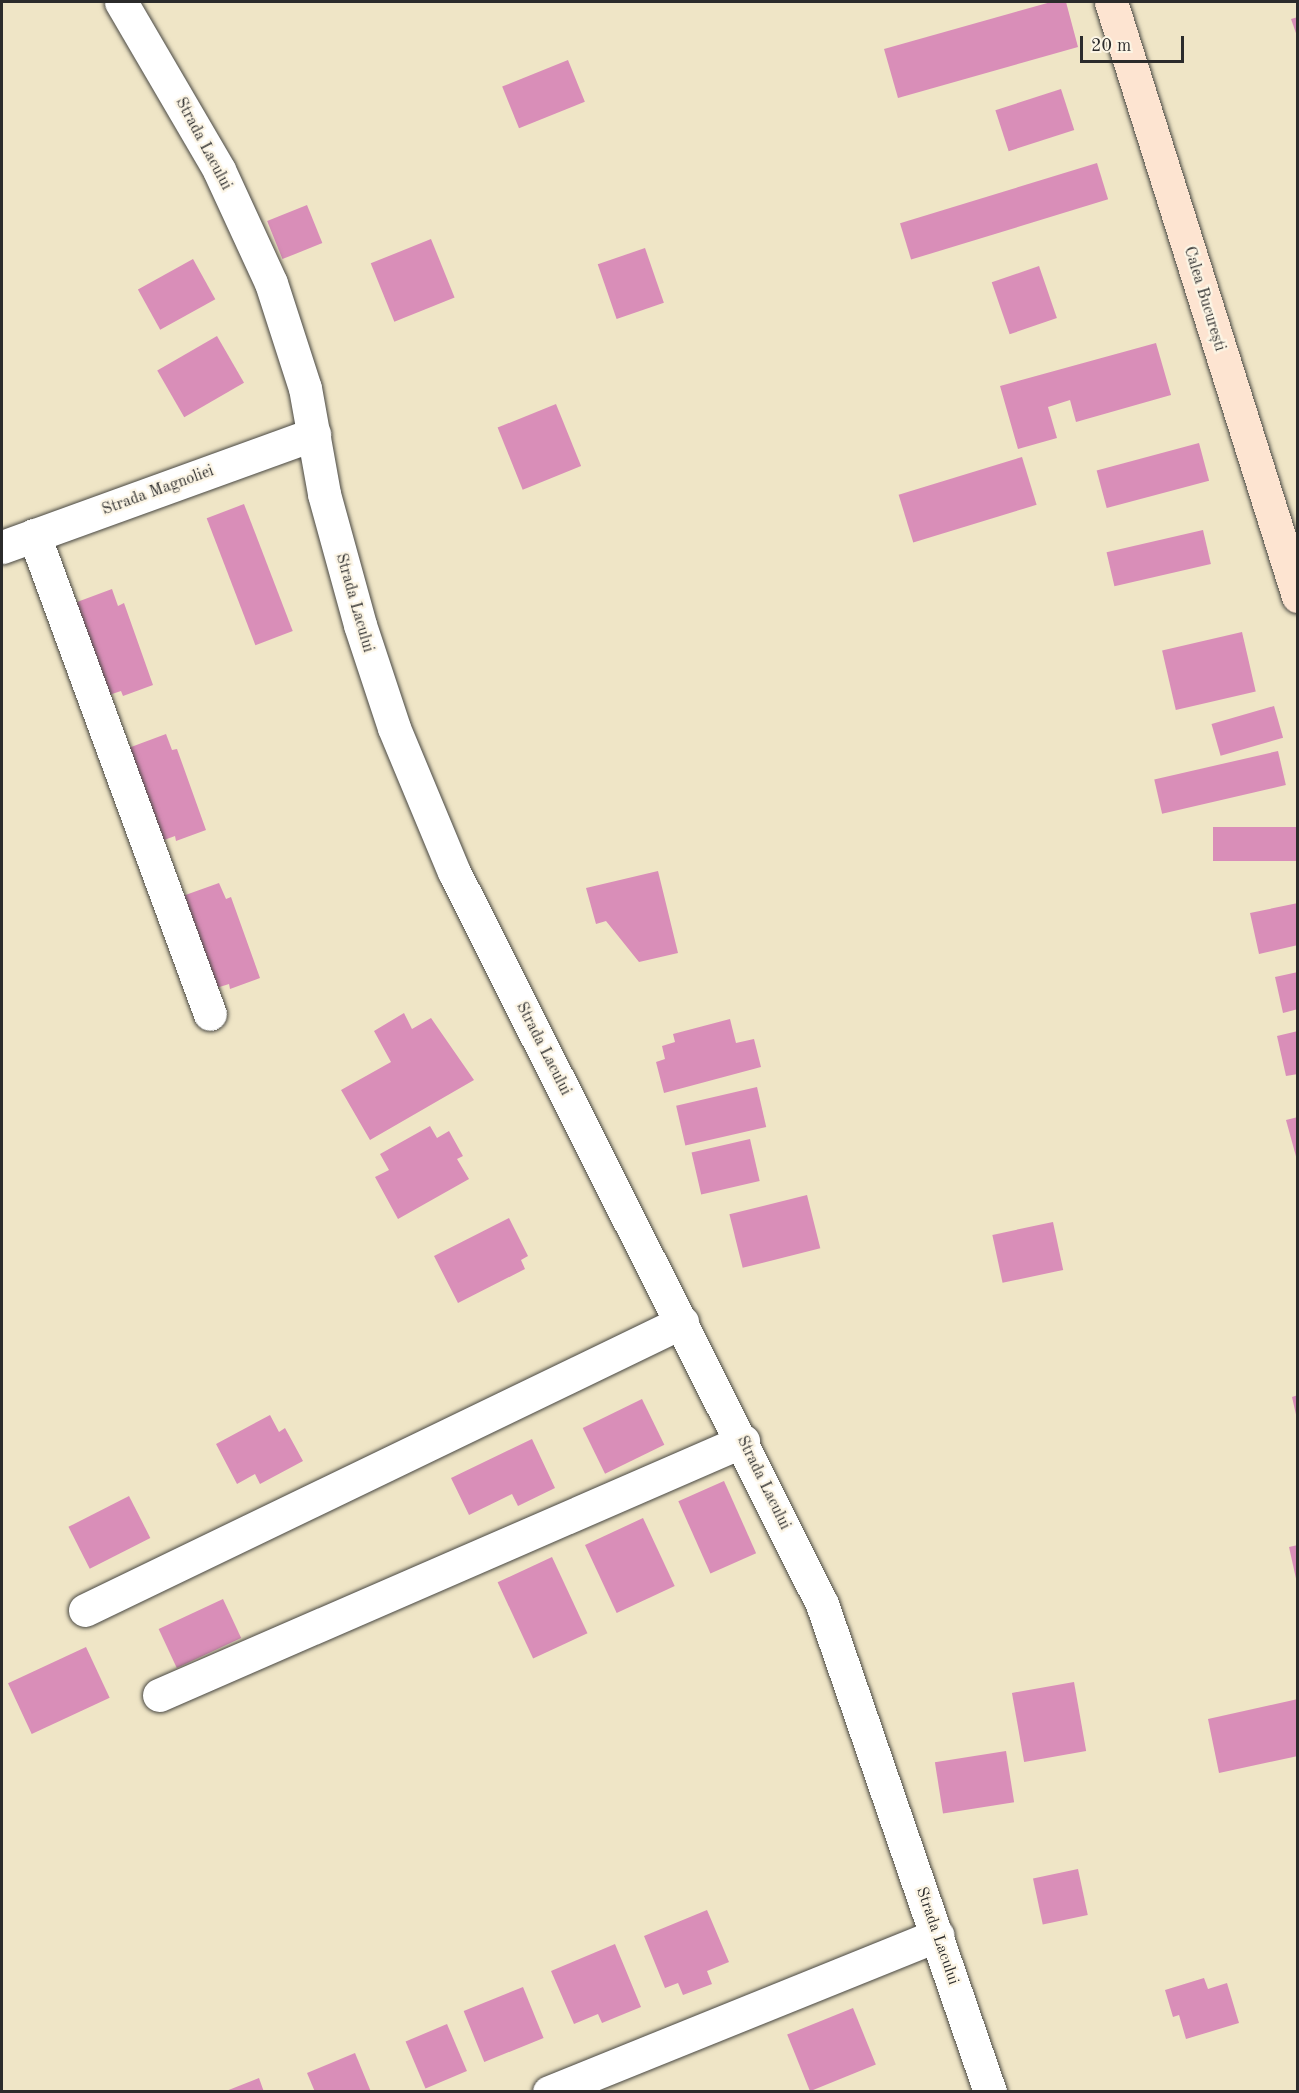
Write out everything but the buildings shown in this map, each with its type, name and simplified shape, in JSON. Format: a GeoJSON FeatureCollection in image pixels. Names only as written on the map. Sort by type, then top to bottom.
{"type":"FeatureCollection","features":[{"type":"Feature","properties":{"kind":"main road","name":"Calea București"},"geometry":{"type":"LineString","coordinates":[[1111,2],[1298,596]]}},
{"type":"Feature","properties":{"kind":"street","name":"Strada Lacului"},"geometry":{"type":"LineString","coordinates":[[122,2],[183,104],[243,218],[290,334],[314,434],[324,494],[348,584],[398,738],[469,902],[743,1441],[838,1642],[990,2091]]}},
{"type":"Feature","properties":{"kind":"street","name":"Strada Magnoliei"},"geometry":{"type":"LineString","coordinates":[[2,547],[314,434]]}},
{"type":"Feature","properties":{"kind":"street"},"geometry":{"type":"LineString","coordinates":[[34,535],[210,1014]]}},
{"type":"Feature","properties":{"kind":"street"},"geometry":{"type":"LineString","coordinates":[[85,1610],[682,1322]]}},
{"type":"Feature","properties":{"kind":"street"},"geometry":{"type":"LineString","coordinates":[[159,1695],[743,1441]]}},
{"type":"Feature","properties":{"kind":"street"},"geometry":{"type":"LineString","coordinates":[[549,2091],[938,1935]]}}]}
